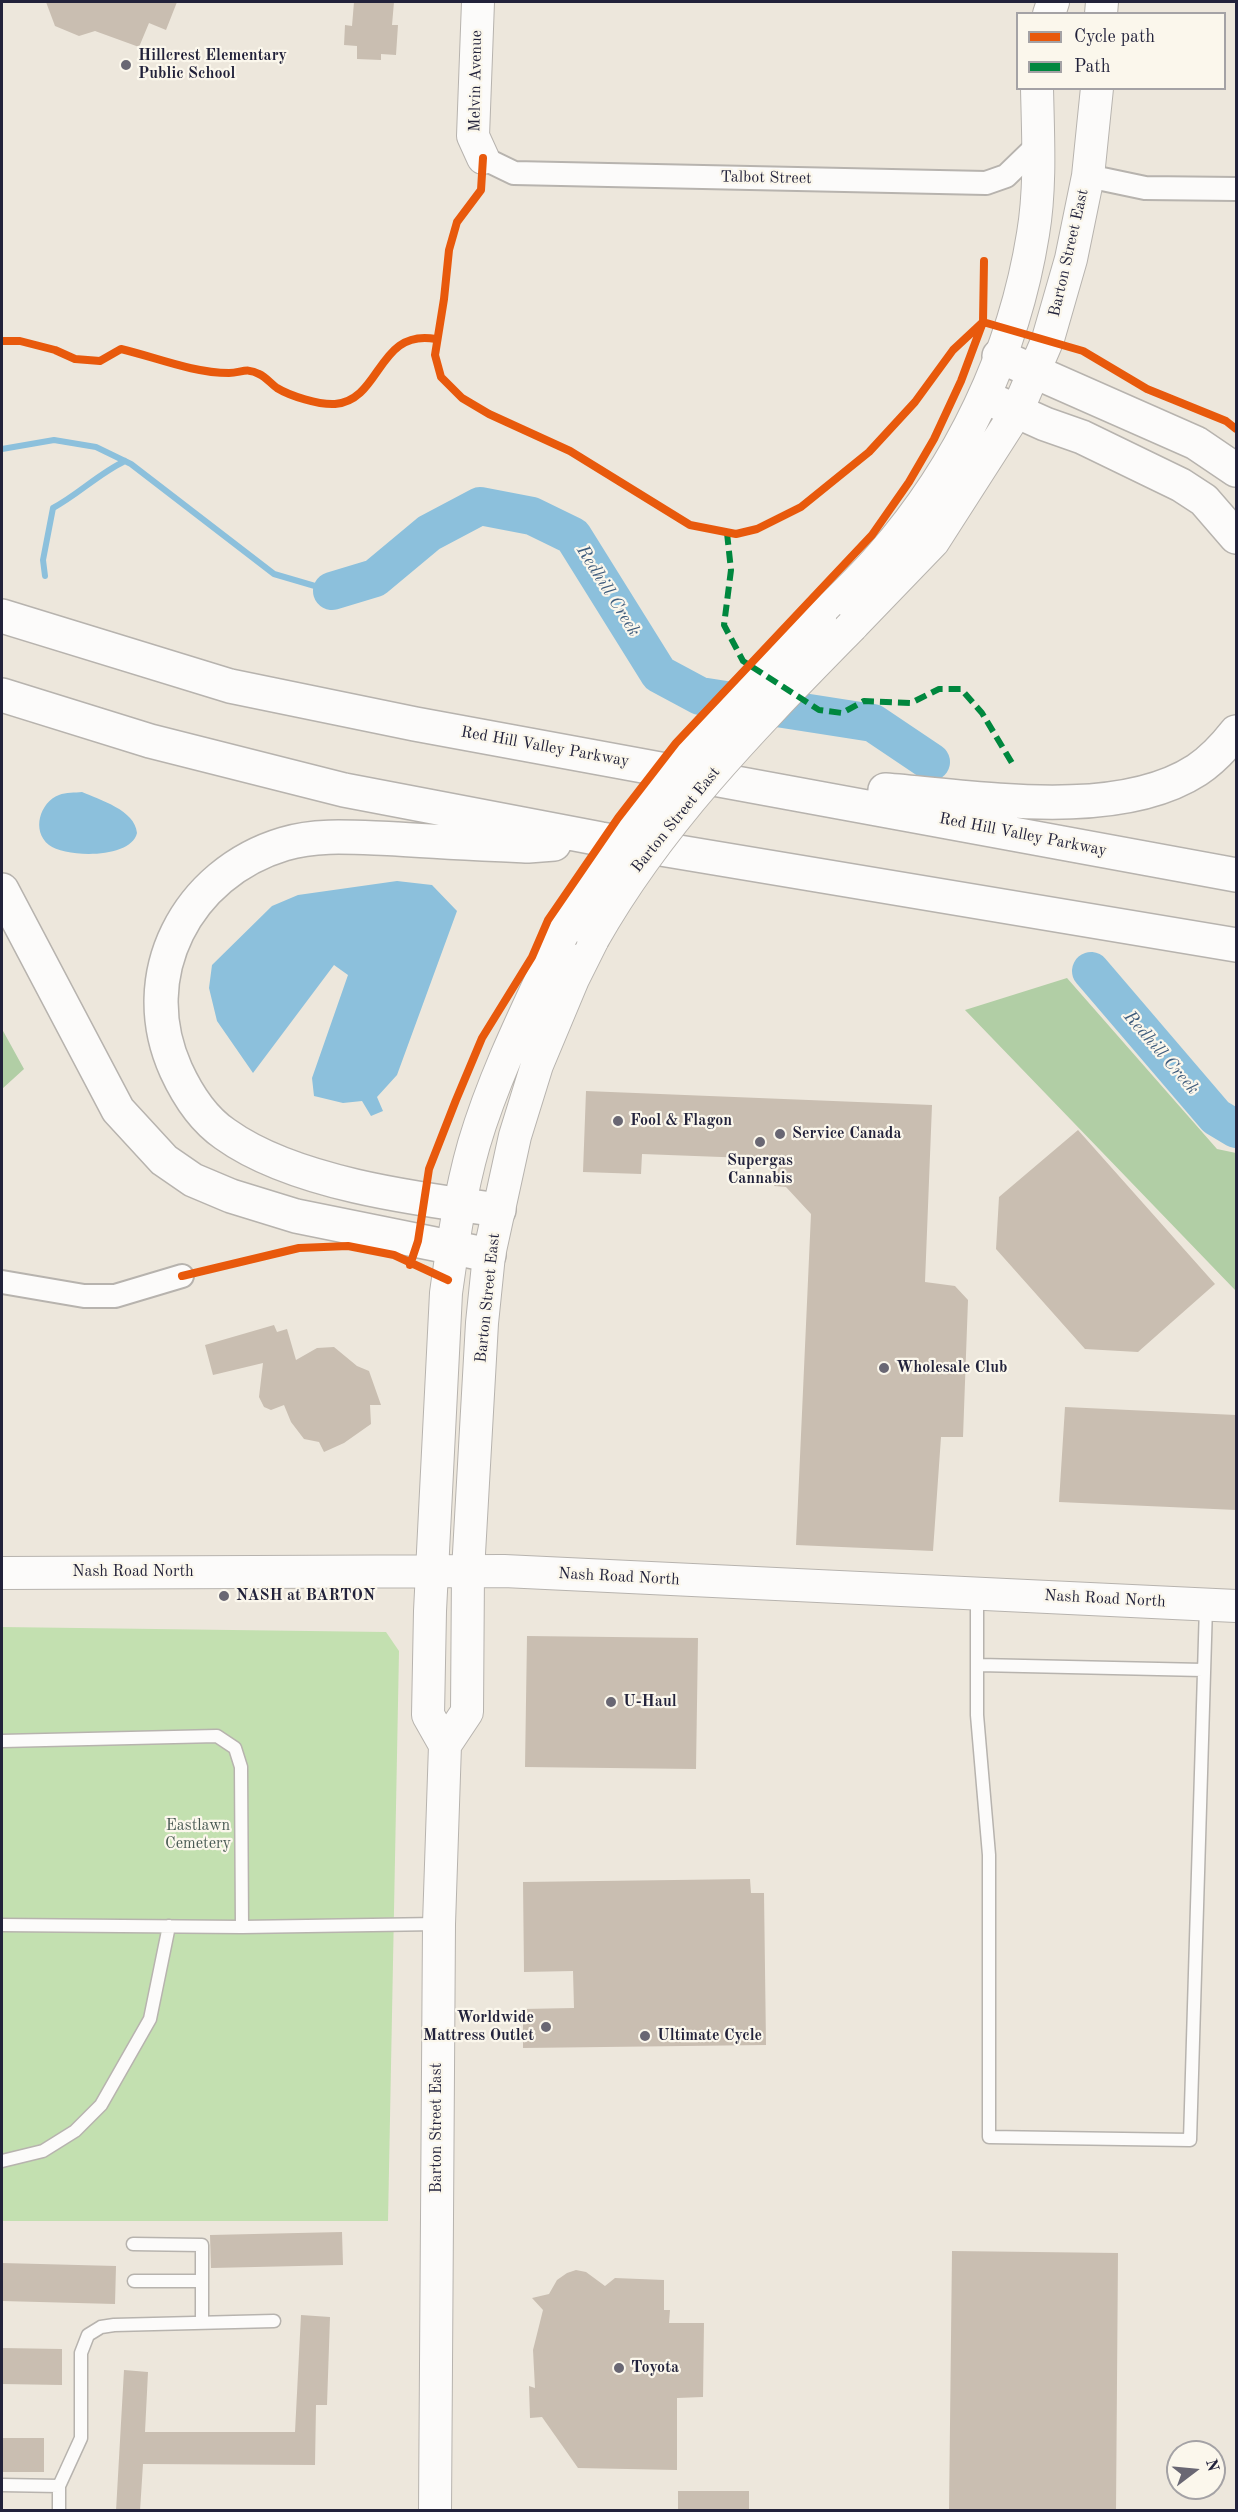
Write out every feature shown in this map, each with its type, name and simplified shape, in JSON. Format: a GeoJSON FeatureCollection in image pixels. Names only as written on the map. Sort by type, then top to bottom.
{"type":"FeatureCollection","features":[{"type":"Feature","properties":{"kind":"highway"},"geometry":{"type":"LineString","coordinates":[[999,356],[1196,443],[1236,470]]}},
{"type":"Feature","properties":{"kind":"highway"},"geometry":{"type":"LineString","coordinates":[[985,397],[1093,442],[1181,485],[1204,500],[1236,537]]}},
{"type":"Feature","properties":{"kind":"highway","name":"Red Hill Valley Parkway"},"geometry":{"type":"LineString","coordinates":[[2,616],[230,686],[415,724],[820,796],[1236,875]]}},
{"type":"Feature","properties":{"kind":"highway"},"geometry":{"type":"LineString","coordinates":[[2,695],[150,741],[344,790],[601,839],[1236,945]]}},
{"type":"Feature","properties":{"kind":"highway"},"geometry":{"type":"LineString","coordinates":[[820,796],[883,790],[1039,801],[1093,801],[1125,797],[1157,789],[1197,770],[1236,732]]}},
{"type":"Feature","properties":{"kind":"highway"},"geometry":{"type":"LineString","coordinates":[[499,1210],[346,1183],[250,1150],[223,1133],[200,1110],[182,1084],[170,1057],[162,1029],[160,993],[169,950],[182,921],[193,905],[219,879],[240,863],[282,844],[304,839],[350,837],[528,846],[601,839]]}},
{"type":"Feature","properties":{"kind":"highway"},"geometry":{"type":"LineString","coordinates":[[2,890],[118,1110],[164,1160],[193,1180],[296,1216],[489,1255]]}},
{"type":"Feature","properties":{"kind":"main road","name":"Melvin Avenue"},"geometry":{"type":"LineString","coordinates":[[478,2],[472,136],[483,158]]}},
{"type":"Feature","properties":{"kind":"main road","name":"Barton Street East"},"geometry":{"type":"LineString","coordinates":[[435,2511],[439,1924],[445,1745],[428,1715],[432,1570],[446,1293],[452,1249],[474,1143],[507,1058],[561,937],[575,911],[639,817],[724,718],[882,555],[936,483],[974,422],[1021,298],[1034,232],[1038,145],[1037,90]]}},
{"type":"Feature","properties":{"kind":"main road","name":"Barton Street East"},"geometry":{"type":"LineString","coordinates":[[445,1745],[467,1712],[468,1571],[482,1323],[489,1255],[515,1136],[537,1065],[573,979],[593,939],[642,859],[685,804],[933,542],[1017,411],[1048,339],[1071,259],[1088,176],[1097,90]]}},
{"type":"Feature","properties":{"kind":"main road","name":"Nash Road North"},"geometry":{"type":"LineString","coordinates":[[2,1574],[432,1570],[1236,1606]]}},
{"type":"Feature","properties":{"kind":"street","name":"Talbot Street"},"geometry":{"type":"LineString","coordinates":[[483,158],[514,173],[986,183],[1006,176],[1038,145]]}},
{"type":"Feature","properties":{"kind":"street"},"geometry":{"type":"LineString","coordinates":[[1088,176],[1145,188],[1236,189]]}},
{"type":"Feature","properties":{"kind":"street"},"geometry":{"type":"LineString","coordinates":[[2,1282],[84,1296],[115,1296],[182,1276]]}},
{"type":"Feature","properties":{"kind":"lane"},"geometry":{"type":"LineString","coordinates":[[977,1593],[979,1665],[977,1715],[989,1855],[989,2136],[1001,2137],[1190,2140],[1206,1604]]}},
{"type":"Feature","properties":{"kind":"lane"},"geometry":{"type":"LineString","coordinates":[[979,1665],[1203,1670]]}},
{"type":"Feature","properties":{"kind":"lane"},"geometry":{"type":"LineString","coordinates":[[2,1741],[217,1736],[235,1748],[241,1767],[242,1927]]}},
{"type":"Feature","properties":{"kind":"lane"},"geometry":{"type":"LineString","coordinates":[[2,1925],[242,1927],[439,1924]]}},
{"type":"Feature","properties":{"kind":"lane"},"geometry":{"type":"LineString","coordinates":[[2,2161],[43,2151],[75,2131],[101,2105],[150,2019],[170,1926]]}},
{"type":"Feature","properties":{"kind":"lane"},"geometry":{"type":"LineString","coordinates":[[133,2244],[202,2245],[202,2321]]}},
{"type":"Feature","properties":{"kind":"lane"},"geometry":{"type":"LineString","coordinates":[[134,2281],[202,2281]]}},
{"type":"Feature","properties":{"kind":"lane"},"geometry":{"type":"LineString","coordinates":[[59,2511],[58,2487],[81,2438],[81,2349],[88,2335],[101,2327],[114,2325],[274,2321]]}},
{"type":"Feature","properties":{"kind":"lane"},"geometry":{"type":"LineString","coordinates":[[2,2486],[58,2487]]}},
{"type":"Feature","properties":{"kind":"path"},"geometry":{"type":"LineString","coordinates":[[182,1276],[299,1248],[318,1247]]}},
{"type":"Feature","properties":{"kind":"green space"},"geometry":{"type":"Polygon","coordinates":[[[1067,978],[1217,1149],[1236,1153],[1236,1291],[965,1010],[1067,978]]]}},
{"type":"Feature","properties":{"kind":"green space"},"geometry":{"type":"Polygon","coordinates":[[[2,1029],[24,1069],[2,1089],[2,1029]]]}},
{"type":"Feature","properties":{"kind":"green space","name":"Eastlawn Cemetery"},"geometry":{"type":"Polygon","coordinates":[[[2,1627],[386,1632],[399,1651],[388,2221],[2,2221],[2,1627]]]}},
{"type":"Feature","properties":{"kind":"water"},"geometry":{"type":"Polygon","coordinates":[[[82,792],[107,802],[130,818],[137,833],[132,842],[111,852],[83,854],[57,849],[43,839],[39,825],[40,817],[47,804],[59,795],[82,792]]]}},
{"type":"Feature","properties":{"kind":"water"},"geometry":{"type":"Polygon","coordinates":[[[397,881],[432,885],[457,911],[397,1075],[377,1097],[383,1111],[371,1116],[362,1101],[343,1103],[314,1096],[312,1078],[348,975],[334,965],[253,1073],[217,1021],[209,988],[212,965],[272,906],[298,895],[397,881]]]}},
{"type":"Feature","properties":{"kind":"building"},"geometry":{"type":"Polygon","coordinates":[[[46,2],[177,2],[166,30],[149,23],[139,47],[95,31],[79,36],[55,26],[46,2]]]}},
{"type":"Feature","properties":{"kind":"building"},"geometry":{"type":"Polygon","coordinates":[[[354,2],[394,2],[392,25],[398,25],[396,55],[381,54],[381,60],[357,59],[357,46],[344,45],[345,25],[352,26],[354,2]]]}},
{"type":"Feature","properties":{"kind":"building"},"geometry":{"type":"Polygon","coordinates":[[[586,1091],[932,1105],[925,1282],[955,1286],[968,1300],[963,1437],[941,1437],[933,1551],[796,1545],[811,1214],[786,1187],[774,1186],[774,1159],[642,1154],[641,1174],[583,1172],[586,1091]]]}},
{"type":"Feature","properties":{"kind":"building"},"geometry":{"type":"Polygon","coordinates":[[[1078,1130],[1215,1284],[1138,1352],[1085,1349],[996,1249],[999,1197],[1078,1130]]]}},
{"type":"Feature","properties":{"kind":"building"},"geometry":{"type":"Polygon","coordinates":[[[274,1325],[277,1332],[287,1329],[296,1360],[317,1348],[334,1347],[357,1366],[369,1371],[381,1405],[370,1405],[371,1424],[344,1443],[324,1452],[319,1442],[304,1439],[291,1422],[284,1405],[271,1410],[264,1407],[259,1397],[263,1363],[213,1375],[205,1345],[274,1325]]]}},
{"type":"Feature","properties":{"kind":"building"},"geometry":{"type":"Polygon","coordinates":[[[1065,1407],[1236,1415],[1236,1510],[1059,1502],[1065,1407]]]}},
{"type":"Feature","properties":{"kind":"building","name":"U-Haul"},"geometry":{"type":"Polygon","coordinates":[[[527,1636],[698,1638],[696,1769],[525,1767],[527,1636]]]}},
{"type":"Feature","properties":{"kind":"building"},"geometry":{"type":"Polygon","coordinates":[[[750,1879],[751,1893],[764,1893],[766,2045],[523,2048],[523,2009],[574,2008],[573,1971],[524,1972],[523,1882],[750,1879]]]}},
{"type":"Feature","properties":{"kind":"building"},"geometry":{"type":"Polygon","coordinates":[[[342,2232],[343,2265],[211,2268],[210,2235],[342,2232]]]}},
{"type":"Feature","properties":{"kind":"building"},"geometry":{"type":"Polygon","coordinates":[[[952,2251],[1118,2253],[1116,2511],[949,2511],[952,2251]]]}},
{"type":"Feature","properties":{"kind":"building"},"geometry":{"type":"Polygon","coordinates":[[[2,2263],[116,2266],[115,2304],[2,2301],[2,2263]]]}},
{"type":"Feature","properties":{"kind":"building","name":"Toyota"},"geometry":{"type":"Polygon","coordinates":[[[576,2270],[586,2272],[605,2286],[615,2278],[664,2280],[664,2310],[670,2310],[669,2323],[704,2323],[703,2397],[677,2398],[677,2470],[578,2468],[542,2417],[530,2418],[529,2386],[535,2388],[533,2350],[543,2310],[532,2298],[549,2294],[557,2280],[576,2270]]]}},
{"type":"Feature","properties":{"kind":"building"},"geometry":{"type":"Polygon","coordinates":[[[301,2315],[330,2317],[327,2405],[316,2405],[315,2465],[143,2464],[140,2511],[116,2511],[124,2370],[148,2372],[145,2432],[295,2432],[301,2315]]]}},
{"type":"Feature","properties":{"kind":"building"},"geometry":{"type":"Polygon","coordinates":[[[2,2348],[62,2349],[62,2385],[2,2384],[2,2348]]]}},
{"type":"Feature","properties":{"kind":"building"},"geometry":{"type":"Polygon","coordinates":[[[2,2438],[44,2438],[44,2472],[2,2472],[2,2438]]]}},
{"type":"Feature","properties":{"kind":"building"},"geometry":{"type":"Polygon","coordinates":[[[678,2491],[749,2491],[749,2511],[678,2511],[678,2491]]]}},
{"type":"Feature","properties":{"kind":"waterway","name":"Redhill Creek"},"geometry":{"type":"LineString","coordinates":[[2,449],[54,440],[96,447],[131,464],[274,574],[332,591]]}},
{"type":"Feature","properties":{"kind":"waterway"},"geometry":{"type":"LineString","coordinates":[[45,576],[43,560],[53,508],[125,461]]}},
{"type":"Feature","properties":{"kind":"waterway","name":"Redhill Creek"},"geometry":{"type":"LineString","coordinates":[[332,591],[375,578],[429,533],[480,506],[532,516],[573,536],[659,674],[700,696],[873,723],[931,762]]}},
{"type":"Feature","properties":{"kind":"waterway","name":"Redhill Creek"},"geometry":{"type":"LineString","coordinates":[[1091,971],[1216,1117],[1236,1129]]}},
{"type":"Feature","properties":{"kind":"marked path"},"geometry":{"type":"LineString","coordinates":[[727,533],[731,570],[724,625],[743,661],[819,710],[842,713],[864,701],[911,703],[939,689],[961,689],[982,713],[1012,763]]}},
{"type":"Feature","properties":{"kind":"cycle path"},"geometry":{"type":"LineString","coordinates":[[483,158],[481,190],[457,222],[449,250],[435,355],[441,377],[462,398],[489,414],[570,451],[690,525],[736,534],[757,529],[801,507],[869,452],[915,402],[953,350],[983,322],[1083,351],[1147,389],[1226,421],[1236,429]]}},
{"type":"Feature","properties":{"kind":"cycle path"},"geometry":{"type":"LineString","coordinates":[[410,1265],[418,1241],[429,1169],[456,1100],[482,1038],[532,957],[548,920],[618,818],[676,743],[872,535],[909,482],[934,439],[961,381],[983,322],[984,261]]}},
{"type":"Feature","properties":{"kind":"cycle path"},"geometry":{"type":"LineString","coordinates":[[2,341],[20,341],[55,350],[75,359],[100,361],[121,349],[202,370],[229,373],[251,371],[262,375],[277,388],[289,394],[335,404],[350,400],[362,391],[391,354],[402,344],[417,338],[436,339]]}},
{"type":"Feature","properties":{"kind":"cycle path"},"geometry":{"type":"LineString","coordinates":[[182,1276],[299,1248],[348,1246],[394,1255],[448,1280]]}},
{"type":"Feature","properties":{"kind":"place","name":"Hillcrest Elementary Public School"},"geometry":{"type":"Point","coordinates":[126,65]}},
{"type":"Feature","properties":{"kind":"place","name":"Fool & Flagon"},"geometry":{"type":"Point","coordinates":[618,1121]}},
{"type":"Feature","properties":{"kind":"place","name":"Service Canada"},"geometry":{"type":"Point","coordinates":[780,1134]}},
{"type":"Feature","properties":{"kind":"place","name":"Supergas Cannabis"},"geometry":{"type":"Point","coordinates":[760,1142]}},
{"type":"Feature","properties":{"kind":"place","name":"Wholesale Club"},"geometry":{"type":"Point","coordinates":[884,1368]}},
{"type":"Feature","properties":{"kind":"place","name":"NASH at BARTON"},"geometry":{"type":"Point","coordinates":[224,1596]}},
{"type":"Feature","properties":{"kind":"place","name":"U-Haul"},"geometry":{"type":"Point","coordinates":[611,1702]}},
{"type":"Feature","properties":{"kind":"place","name":"Worldwide Mattress Outlet"},"geometry":{"type":"Point","coordinates":[546,2027]}},
{"type":"Feature","properties":{"kind":"place","name":"Ultimate Cycle"},"geometry":{"type":"Point","coordinates":[645,2036]}},
{"type":"Feature","properties":{"kind":"place","name":"Toyota"},"geometry":{"type":"Point","coordinates":[619,2368]}}]}
